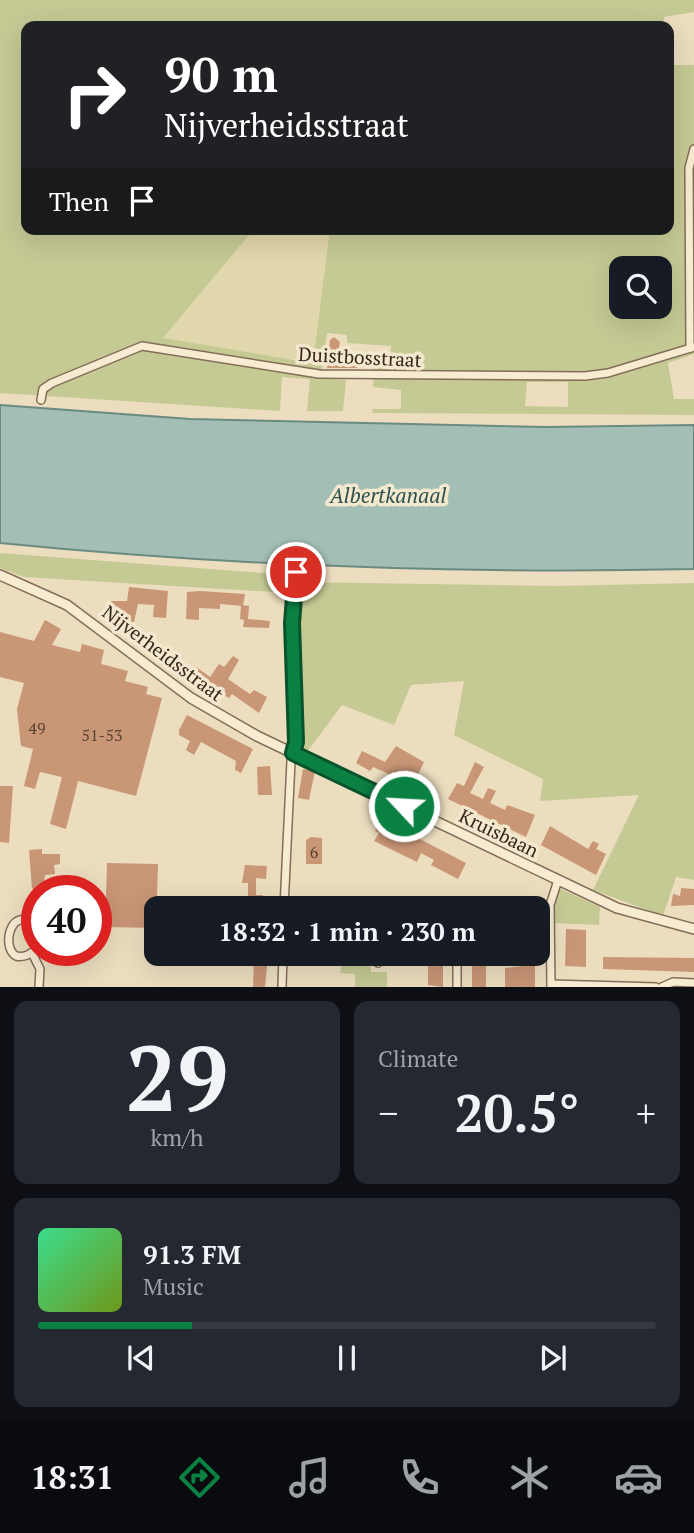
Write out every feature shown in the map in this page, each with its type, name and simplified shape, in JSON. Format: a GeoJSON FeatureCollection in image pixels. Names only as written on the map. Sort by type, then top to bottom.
{"type":"FeatureCollection","features":[{"type":"Feature","properties":{"kind":"street"},"geometry":{"type":"LineString","coordinates":[[692,348],[689,167],[694,149]]}},
{"type":"Feature","properties":{"kind":"street","name":"Duistbosstraat"},"geometry":{"type":"LineString","coordinates":[[41,400],[43,389],[52,383],[142,346],[319,374],[369,377],[585,376],[608,373],[692,348]]}},
{"type":"Feature","properties":{"kind":"street"},"geometry":{"type":"LineString","coordinates":[[285,896],[293,753],[296,742],[292,623],[296,572]]}},
{"type":"Feature","properties":{"kind":"street","name":"Nijverheidsstraat"},"geometry":{"type":"LineString","coordinates":[[0,575],[67,605],[214,713],[293,753]]}},
{"type":"Feature","properties":{"kind":"street","name":"Kruisbaan"},"geometry":{"type":"LineString","coordinates":[[293,753],[617,908],[694,929]]}},
{"type":"Feature","properties":{"kind":"street"},"geometry":{"type":"LineString","coordinates":[[550,905],[558,880]]}},
{"type":"Feature","properties":{"kind":"street"},"geometry":{"type":"LineString","coordinates":[[21,920],[9,925],[3,938],[6,949],[16,956],[21,955]]}},
{"type":"Feature","properties":{"kind":"street"},"geometry":{"type":"LineString","coordinates":[[550,952],[551,985],[656,987]]}},
{"type":"Feature","properties":{"kind":"street"},"geometry":{"type":"LineString","coordinates":[[39,966],[39,987]]}},
{"type":"Feature","properties":{"kind":"street"},"geometry":{"type":"LineString","coordinates":[[282,987],[283,966]]}},
{"type":"Feature","properties":{"kind":"street"},"geometry":{"type":"LineString","coordinates":[[457,987],[458,966]]}},
{"type":"Feature","properties":{"kind":"street"},"geometry":{"type":"LineString","coordinates":[[662,987],[673,982],[694,983]]}},
{"type":"Feature","properties":{"kind":"shaded area"},"geometry":{"type":"Polygon","coordinates":[[[249,235],[329,235],[314,363],[163,338],[249,235]]]}},
{"type":"Feature","properties":{"kind":"green space"},"geometry":{"type":"Polygon","coordinates":[[[0,0],[694,0],[694,12],[664,17],[664,21],[21,21],[21,235],[249,235],[163,338],[313,363],[329,235],[674,235],[674,65],[694,65],[694,354],[668,363],[674,399],[694,399],[694,415],[372,413],[373,409],[401,409],[401,390],[373,387],[374,367],[391,366],[391,346],[347,343],[347,335],[327,333],[321,378],[346,380],[343,411],[307,411],[310,379],[282,377],[280,411],[0,393],[0,0]],[[527,382],[525,406],[568,407],[568,382],[527,382]]]}},
{"type":"Feature","properties":{"kind":"green space"},"geometry":{"type":"Polygon","coordinates":[[[0,553],[277,574],[293,579],[291,593],[24,577],[0,568],[0,553]]]}},
{"type":"Feature","properties":{"kind":"green space"},"geometry":{"type":"Polygon","coordinates":[[[295,582],[557,586],[694,583],[694,880],[676,877],[663,916],[593,890],[639,795],[540,801],[543,779],[454,735],[464,681],[411,685],[394,725],[342,705],[307,752],[303,751],[300,739],[295,582]]]}},
{"type":"Feature","properties":{"kind":"green space"},"geometry":{"type":"Polygon","coordinates":[[[561,889],[600,907],[599,925],[553,923],[554,898],[561,889]]]}},
{"type":"Feature","properties":{"kind":"green space"},"geometry":{"type":"Polygon","coordinates":[[[341,966],[371,966],[371,972],[387,972],[387,987],[355,987],[355,974],[340,973],[341,966]]]}},
{"type":"Feature","properties":{"kind":"water","name":"Albertkanaal"},"geometry":{"type":"Polygon","coordinates":[[[0,405],[190,419],[546,427],[694,425],[694,569],[433,569],[260,563],[0,543],[0,405]]]}},
{"type":"Feature","properties":{"kind":"building"},"geometry":{"type":"Polygon","coordinates":[[[334,337],[340,342],[339,348],[343,348],[342,354],[359,355],[358,368],[327,368],[330,340],[334,337]]]}},
{"type":"Feature","properties":{"kind":"building"},"geometry":{"type":"Polygon","coordinates":[[[129,587],[168,591],[166,618],[153,617],[154,605],[138,604],[134,622],[127,621],[128,616],[110,611],[111,601],[127,601],[129,587]]]}},
{"type":"Feature","properties":{"kind":"building"},"geometry":{"type":"Polygon","coordinates":[[[187,592],[245,594],[243,606],[220,604],[220,609],[199,608],[199,620],[186,619],[187,592]]]}},
{"type":"Feature","properties":{"kind":"building"},"geometry":{"type":"Polygon","coordinates":[[[241,605],[249,606],[248,619],[270,621],[269,628],[243,627],[244,620],[240,619],[241,605]]]}},
{"type":"Feature","properties":{"kind":"building"},"geometry":{"type":"Polygon","coordinates":[[[45,620],[61,629],[52,645],[80,652],[82,644],[104,650],[101,664],[128,671],[125,681],[148,687],[146,694],[162,698],[136,796],[78,781],[66,829],[50,824],[62,777],[40,772],[35,789],[24,786],[33,749],[21,746],[17,709],[24,683],[0,677],[0,632],[34,641],[45,620]]]}},
{"type":"Feature","properties":{"kind":"building"},"geometry":{"type":"Polygon","coordinates":[[[233,656],[239,660],[228,679],[250,694],[254,690],[267,697],[259,713],[232,694],[229,698],[206,686],[201,693],[191,685],[195,679],[185,672],[189,666],[194,669],[196,667],[210,677],[219,664],[224,667],[233,656]]]}},
{"type":"Feature","properties":{"kind":"building"},"geometry":{"type":"Polygon","coordinates":[[[187,715],[253,749],[241,773],[235,770],[236,761],[201,742],[194,755],[186,750],[190,741],[179,735],[179,730],[187,715]]]}},
{"type":"Feature","properties":{"kind":"building"},"geometry":{"type":"Polygon","coordinates":[[[396,746],[424,762],[414,783],[392,772],[391,775],[373,767],[370,771],[356,763],[362,751],[385,762],[396,746]]]}},
{"type":"Feature","properties":{"kind":"building"},"geometry":{"type":"Polygon","coordinates":[[[475,762],[484,767],[470,793],[483,799],[488,788],[496,791],[490,803],[505,810],[507,805],[535,815],[526,837],[448,799],[457,783],[464,786],[475,762]]]}},
{"type":"Feature","properties":{"kind":"building"},"geometry":{"type":"Polygon","coordinates":[[[270,766],[272,795],[258,795],[257,767],[270,766]]]}},
{"type":"Feature","properties":{"kind":"building"},"geometry":{"type":"Polygon","coordinates":[[[303,769],[315,771],[309,800],[298,798],[303,769]]]}},
{"type":"Feature","properties":{"kind":"building"},"geometry":{"type":"Polygon","coordinates":[[[0,786],[13,786],[9,843],[0,842],[0,786]]]}},
{"type":"Feature","properties":{"kind":"building"},"geometry":{"type":"Polygon","coordinates":[[[381,819],[466,863],[458,879],[431,865],[434,860],[421,853],[417,862],[374,841],[379,833],[375,831],[381,819]]]}},
{"type":"Feature","properties":{"kind":"building"},"geometry":{"type":"Polygon","coordinates":[[[550,826],[588,849],[593,841],[599,844],[596,849],[606,854],[596,875],[541,845],[550,826]]]}},
{"type":"Feature","properties":{"kind":"building"},"geometry":{"type":"Polygon","coordinates":[[[311,837],[322,838],[322,864],[306,864],[306,840],[311,837]]]}},
{"type":"Feature","properties":{"kind":"building"},"geometry":{"type":"Polygon","coordinates":[[[42,849],[42,854],[60,854],[60,864],[54,865],[55,874],[31,875],[29,850],[42,849]]]}},
{"type":"Feature","properties":{"kind":"building"},"geometry":{"type":"Polygon","coordinates":[[[107,863],[158,864],[157,896],[144,896],[144,928],[112,927],[112,875],[107,875],[107,863]]]}},
{"type":"Feature","properties":{"kind":"building"},"geometry":{"type":"Polygon","coordinates":[[[245,865],[267,866],[266,879],[256,878],[256,895],[263,896],[248,896],[248,883],[242,883],[245,865]]]}},
{"type":"Feature","properties":{"kind":"building"},"geometry":{"type":"Polygon","coordinates":[[[681,888],[694,889],[694,905],[671,906],[673,894],[680,896],[681,888]]]}},
{"type":"Feature","properties":{"kind":"building"},"geometry":{"type":"Polygon","coordinates":[[[566,929],[586,930],[586,967],[565,966],[566,929]]]}},
{"type":"Feature","properties":{"kind":"building"},"geometry":{"type":"Polygon","coordinates":[[[603,957],[694,958],[694,972],[603,969],[603,957]]]}},
{"type":"Feature","properties":{"kind":"building"},"geometry":{"type":"Polygon","coordinates":[[[254,966],[267,966],[265,987],[253,987],[254,966]]]}},
{"type":"Feature","properties":{"kind":"building"},"geometry":{"type":"Polygon","coordinates":[[[428,966],[443,966],[443,987],[428,985],[428,966]]]}},
{"type":"Feature","properties":{"kind":"building"},"geometry":{"type":"Polygon","coordinates":[[[472,966],[486,966],[486,987],[472,987],[472,966]]]}},
{"type":"Feature","properties":{"kind":"building"},"geometry":{"type":"Polygon","coordinates":[[[535,966],[535,987],[505,987],[505,968],[535,966]]]}},
{"type":"Feature","properties":{"kind":"route"},"geometry":{"type":"LineString","coordinates":[[296,572],[292,623],[296,742],[293,753],[404,806]]}}]}
